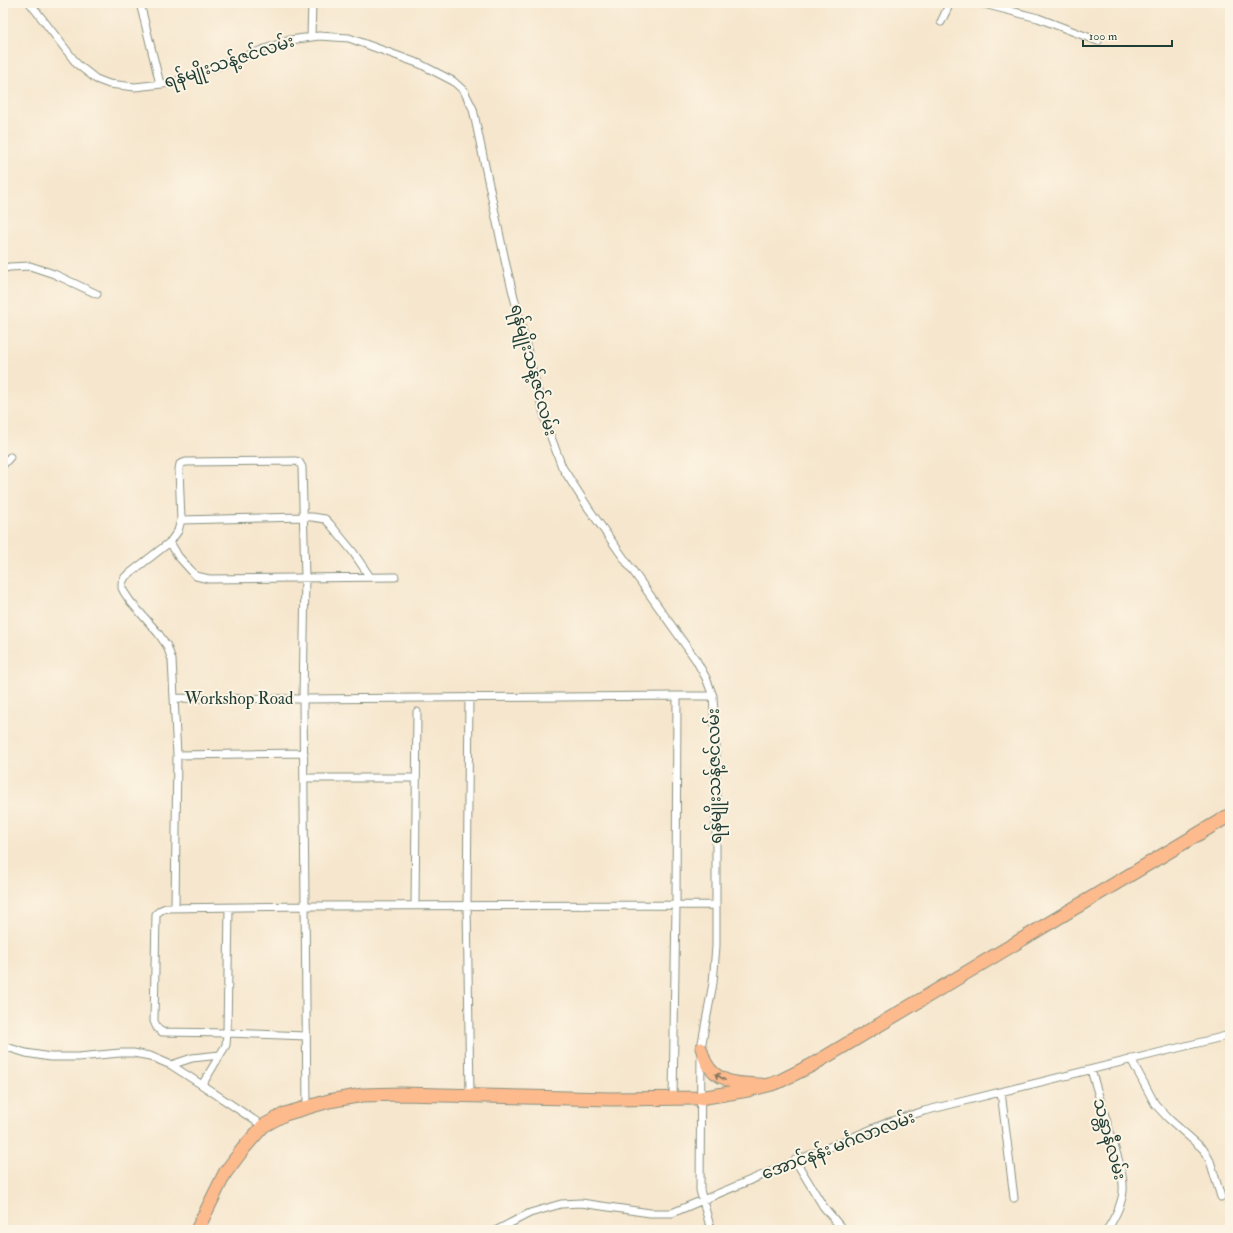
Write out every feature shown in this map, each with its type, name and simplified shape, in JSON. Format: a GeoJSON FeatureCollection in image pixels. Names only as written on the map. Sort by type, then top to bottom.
{"type":"FeatureCollection","features":[{"type":"Feature","properties":{"kind":"highway"},"geometry":{"type":"LineString","coordinates":[[197,1230],[225,1173],[243,1148],[263,1126],[285,1114],[328,1101],[363,1095],[401,1094],[604,1098],[700,1098],[748,1090],[780,1081],[812,1065],[1230,815]]}},
{"type":"Feature","properties":{"kind":"main road"},"geometry":{"type":"LineString","coordinates":[[701,1048],[707,1064],[714,1072],[725,1080],[738,1083],[772,1084]]}},
{"type":"Feature","properties":{"kind":"street","name":"ရန်မျိုးသန့်ဇင်လမ်း"},"geometry":{"type":"LineString","coordinates":[[30,3],[76,64],[96,79],[109,84],[135,87],[172,83],[290,40],[319,36],[349,38],[420,64],[453,81],[464,91],[472,108],[504,257],[530,361],[548,429],[562,467],[589,509],[696,660],[706,678],[713,696],[716,747],[716,946],[713,983],[701,1048],[700,1098],[700,1190],[710,1230]]}},
{"type":"Feature","properties":{"kind":"street"},"geometry":{"type":"LineString","coordinates":[[140,3],[160,84]]}},
{"type":"Feature","properties":{"kind":"street"},"geometry":{"type":"LineString","coordinates":[[310,37],[312,3]]}},
{"type":"Feature","properties":{"kind":"street"},"geometry":{"type":"LineString","coordinates":[[941,22],[950,3]]}},
{"type":"Feature","properties":{"kind":"street"},"geometry":{"type":"LineString","coordinates":[[980,3],[1038,18],[1098,41]]}},
{"type":"Feature","properties":{"kind":"street"},"geometry":{"type":"LineString","coordinates":[[3,269],[9,267],[30,266],[54,274],[97,294]]}},
{"type":"Feature","properties":{"kind":"street"},"geometry":{"type":"LineString","coordinates":[[3,465],[10,457]]}},
{"type":"Feature","properties":{"kind":"street"},"geometry":{"type":"LineString","coordinates":[[175,908],[177,754],[172,660],[167,646],[158,633],[130,601],[122,588],[122,583],[125,577],[170,542],[178,531],[181,520],[178,469],[180,464],[186,462],[296,460],[300,462],[302,467],[304,517],[305,577],[303,698],[307,1107]]}},
{"type":"Feature","properties":{"kind":"street"},"geometry":{"type":"LineString","coordinates":[[181,520],[304,517],[325,519],[353,552],[370,577]]}},
{"type":"Feature","properties":{"kind":"street"},"geometry":{"type":"LineString","coordinates":[[170,542],[178,556],[196,576],[209,579],[305,577],[395,578]]}},
{"type":"Feature","properties":{"kind":"street"},"geometry":{"type":"LineString","coordinates":[[673,1098],[677,696]]}},
{"type":"Feature","properties":{"kind":"street","name":"Workshop Road"},"geometry":{"type":"LineString","coordinates":[[174,698],[713,696]]}},
{"type":"Feature","properties":{"kind":"street"},"geometry":{"type":"LineString","coordinates":[[469,697],[467,905],[470,1095]]}},
{"type":"Feature","properties":{"kind":"street"},"geometry":{"type":"LineString","coordinates":[[415,905],[417,712]]}},
{"type":"Feature","properties":{"kind":"street"},"geometry":{"type":"LineString","coordinates":[[177,754],[304,753]]}},
{"type":"Feature","properties":{"kind":"street"},"geometry":{"type":"LineString","coordinates":[[304,778],[416,778]]}},
{"type":"Feature","properties":{"kind":"street"},"geometry":{"type":"LineString","coordinates":[[306,1036],[162,1032],[157,1028],[154,1021],[156,914],[161,910],[175,908],[415,905],[716,905]]}},
{"type":"Feature","properties":{"kind":"street"},"geometry":{"type":"LineString","coordinates":[[202,1085],[226,1045],[229,908]]}},
{"type":"Feature","properties":{"kind":"street","name":"အောင်နန်း မင်္ဂလာလမ်း"},"geometry":{"type":"LineString","coordinates":[[497,1230],[530,1213],[561,1204],[581,1203],[650,1213],[672,1213],[795,1160],[889,1122],[924,1111],[1230,1035]]}},
{"type":"Feature","properties":{"kind":"street"},"geometry":{"type":"LineString","coordinates":[[3,1046],[26,1053],[50,1057],[78,1057],[120,1053],[133,1053],[150,1056],[171,1065],[263,1126]]}},
{"type":"Feature","properties":{"kind":"street"},"geometry":{"type":"LineString","coordinates":[[171,1065],[192,1058],[220,1055]]}},
{"type":"Feature","properties":{"kind":"street"},"geometry":{"type":"LineString","coordinates":[[1132,1060],[1155,1104],[1169,1119],[1203,1149],[1210,1161],[1221,1197]]}},
{"type":"Feature","properties":{"kind":"street","name":"သန္တာနီလမ်း"},"geometry":{"type":"LineString","coordinates":[[1091,1070],[1119,1162],[1122,1177],[1123,1192],[1119,1207],[1108,1230]]}},
{"type":"Feature","properties":{"kind":"street"},"geometry":{"type":"LineString","coordinates":[[1001,1092],[1014,1198]]}},
{"type":"Feature","properties":{"kind":"street"},"geometry":{"type":"LineString","coordinates":[[795,1160],[823,1206],[843,1230]]}}]}
